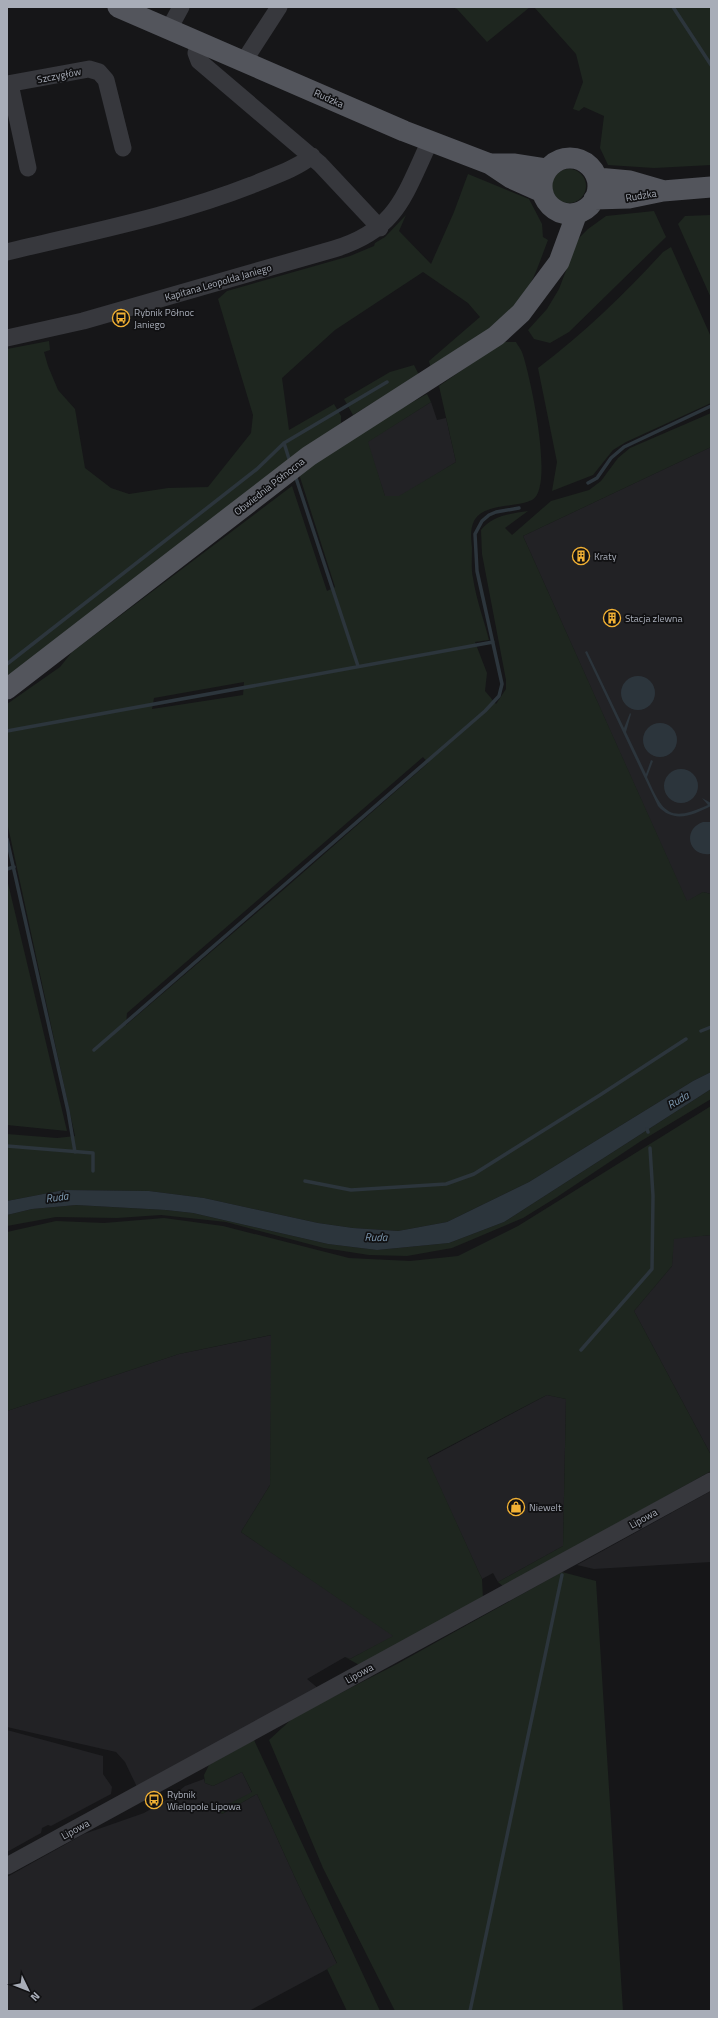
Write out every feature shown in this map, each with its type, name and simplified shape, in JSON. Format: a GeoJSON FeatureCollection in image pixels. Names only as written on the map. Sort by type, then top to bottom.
{"type":"FeatureCollection","features":[{"type":"Feature","properties":{"kind":"main road","name":"Rudzka"},"geometry":{"type":"LineString","coordinates":[[118,7],[430,141],[490,164],[511,178],[542,192]]}},
{"type":"Feature","properties":{"kind":"main road"},"geometry":{"type":"LineString","coordinates":[[573,158],[586,163],[591,167],[597,178],[597,193],[588,208],[567,212],[548,203],[542,192],[542,180],[547,170],[561,159],[573,158]]}},
{"type":"Feature","properties":{"kind":"main road","name":"Rudzka"},"geometry":{"type":"LineString","coordinates":[[490,164],[515,164],[547,170]]}},
{"type":"Feature","properties":{"kind":"main road","name":"Rudzka"},"geometry":{"type":"LineString","coordinates":[[597,178],[630,181],[663,191]]}},
{"type":"Feature","properties":{"kind":"main road","name":"Rudzka"},"geometry":{"type":"LineString","coordinates":[[594,199],[629,198],[663,191],[711,188]]}},
{"type":"Feature","properties":{"kind":"main road","name":"Obwiednia Północna"},"geometry":{"type":"LineString","coordinates":[[7,689],[309,456],[496,336],[522,313],[536,292],[555,232],[567,212]]}},
{"type":"Feature","properties":{"kind":"street"},"geometry":{"type":"LineString","coordinates":[[169,29],[181,7]]}},
{"type":"Feature","properties":{"kind":"street"},"geometry":{"type":"LineString","coordinates":[[244,62],[279,7]]}},
{"type":"Feature","properties":{"kind":"street"},"geometry":{"type":"LineString","coordinates":[[200,42],[196,53],[199,61],[312,156],[380,228]]}},
{"type":"Feature","properties":{"kind":"street","name":"Szczygłów"},"geometry":{"type":"LineString","coordinates":[[28,168],[8,84],[88,69],[99,72],[106,80],[123,148]]}},
{"type":"Feature","properties":{"kind":"street","name":"Kapitana Leopolda Janiego"},"geometry":{"type":"LineString","coordinates":[[7,338],[95,318],[355,242],[380,228],[396,209],[430,141]]}},
{"type":"Feature","properties":{"kind":"street"},"geometry":{"type":"LineString","coordinates":[[7,252],[185,209],[299,166],[312,156]]}},
{"type":"Feature","properties":{"kind":"street","name":"Lipowa"},"geometry":{"type":"LineString","coordinates":[[7,1866],[711,1480]]}},
{"type":"Feature","properties":{"kind":"shaded area"},"geometry":{"type":"Polygon","coordinates":[[[452,7],[530,7],[487,42],[457,9],[452,7]]]}},
{"type":"Feature","properties":{"kind":"shaded area"},"geometry":{"type":"Polygon","coordinates":[[[534,7],[711,7],[711,165],[654,168],[608,165],[600,148],[604,116],[584,107],[579,111],[573,109],[583,82],[576,54],[534,7]]]}},
{"type":"Feature","properties":{"kind":"shaded area"},"geometry":{"type":"Polygon","coordinates":[[[566,169],[572,169],[576,170],[583,176],[586,186],[585,193],[579,200],[572,203],[566,203],[562,202],[555,196],[552,189],[552,183],[553,179],[559,172],[566,169]]]}},
{"type":"Feature","properties":{"kind":"shaded area"},"geometry":{"type":"Polygon","coordinates":[[[468,174],[529,199],[542,224],[543,237],[548,240],[537,269],[520,300],[498,324],[486,334],[431,369],[429,361],[480,317],[468,303],[423,272],[335,330],[282,378],[289,430],[334,404],[341,416],[341,423],[7,680],[7,349],[49,341],[50,350],[44,352],[58,390],[75,409],[85,468],[111,488],[129,494],[168,488],[208,487],[251,433],[253,415],[218,299],[227,291],[350,256],[374,246],[375,243],[385,237],[406,215],[399,231],[431,264],[454,212],[468,174]]]}},
{"type":"Feature","properties":{"kind":"shaded area"},"geometry":{"type":"Polygon","coordinates":[[[654,211],[666,237],[569,332],[550,343],[534,339],[528,330],[547,309],[559,289],[578,239],[588,229],[606,216],[654,211]]]}},
{"type":"Feature","properties":{"kind":"shaded area"},"geometry":{"type":"Polygon","coordinates":[[[711,215],[711,298],[678,224],[685,216],[711,215]]]}},
{"type":"Feature","properties":{"kind":"shaded area"},"geometry":{"type":"Polygon","coordinates":[[[671,247],[711,337],[711,403],[626,442],[613,450],[593,475],[552,491],[557,462],[538,368],[588,327],[634,283],[663,252],[671,247]]]}},
{"type":"Feature","properties":{"kind":"shaded area"},"geometry":{"type":"Polygon","coordinates":[[[503,342],[516,342],[522,353],[531,385],[535,407],[541,454],[539,491],[532,500],[492,509],[478,515],[474,521],[471,531],[472,575],[489,640],[475,642],[487,673],[485,691],[496,704],[506,689],[506,680],[482,554],[481,530],[496,518],[508,514],[528,511],[505,528],[512,535],[551,501],[589,490],[601,481],[618,458],[630,448],[711,413],[711,447],[523,536],[687,901],[703,892],[711,894],[711,1072],[693,1081],[529,1182],[447,1222],[398,1231],[353,1228],[318,1223],[204,1198],[149,1191],[64,1190],[7,1201],[7,1134],[57,1138],[75,1136],[7,822],[7,704],[60,667],[72,652],[292,486],[327,591],[335,587],[299,474],[357,433],[427,394],[431,402],[368,442],[385,496],[399,496],[456,462],[439,386],[503,342]],[[244,682],[154,698],[152,709],[243,695],[244,682]],[[423,757],[127,1013],[126,1025],[428,763],[423,757]]]}},
{"type":"Feature","properties":{"kind":"shaded area"},"geometry":{"type":"Polygon","coordinates":[[[414,365],[419,375],[353,415],[344,399],[390,372],[414,365]]]}},
{"type":"Feature","properties":{"kind":"shaded area"},"geometry":{"type":"Polygon","coordinates":[[[431,402],[437,420],[446,418],[456,462],[399,497],[385,496],[367,442],[431,402]]]}},
{"type":"Feature","properties":{"kind":"shaded area"},"geometry":{"type":"Polygon","coordinates":[[[711,447],[711,894],[703,892],[687,902],[523,536],[711,447]]]}},
{"type":"Feature","properties":{"kind":"shaded area"},"geometry":{"type":"Polygon","coordinates":[[[7,879],[67,1131],[7,1125],[7,879]]]}},
{"type":"Feature","properties":{"kind":"shaded area"},"geometry":{"type":"Polygon","coordinates":[[[711,1089],[711,1099],[641,1141],[523,1218],[452,1248],[407,1256],[369,1255],[324,1248],[226,1222],[161,1215],[117,1218],[56,1217],[7,1226],[7,1215],[32,1209],[76,1205],[193,1213],[328,1244],[377,1250],[449,1243],[504,1222],[711,1089]]]}},
{"type":"Feature","properties":{"kind":"shaded area"},"geometry":{"type":"Polygon","coordinates":[[[711,1106],[711,1235],[674,1239],[672,1266],[634,1311],[711,1455],[711,1471],[504,1587],[498,1582],[563,1546],[566,1399],[547,1395],[427,1458],[482,1579],[483,1599],[361,1666],[345,1657],[350,1659],[393,1636],[241,1532],[270,1485],[271,1335],[179,1354],[7,1411],[7,1232],[56,1221],[104,1223],[164,1218],[223,1226],[349,1258],[410,1261],[458,1256],[518,1226],[711,1106]]]}},
{"type":"Feature","properties":{"kind":"shaded area"},"geometry":{"type":"Polygon","coordinates":[[[711,1235],[711,1455],[634,1311],[672,1266],[673,1238],[711,1235]]]}},
{"type":"Feature","properties":{"kind":"shaded area"},"geometry":{"type":"Polygon","coordinates":[[[272,1335],[270,1485],[241,1532],[394,1636],[350,1659],[345,1657],[307,1679],[319,1689],[137,1787],[125,1762],[116,1752],[7,1727],[7,1411],[179,1354],[272,1335]]]}},
{"type":"Feature","properties":{"kind":"shaded area"},"geometry":{"type":"Polygon","coordinates":[[[547,1395],[566,1399],[563,1546],[498,1582],[493,1573],[482,1579],[427,1459],[547,1395]]]}},
{"type":"Feature","properties":{"kind":"shaded area"},"geometry":{"type":"Polygon","coordinates":[[[711,1491],[711,1562],[594,1569],[577,1565],[711,1491]]]}},
{"type":"Feature","properties":{"kind":"shaded area"},"geometry":{"type":"Polygon","coordinates":[[[562,1572],[596,1581],[623,2011],[395,2011],[323,1868],[269,1740],[294,1717],[397,1664],[562,1572]]]}},
{"type":"Feature","properties":{"kind":"shaded area"},"geometry":{"type":"Polygon","coordinates":[[[7,1730],[103,1756],[103,1774],[112,1787],[111,1794],[51,1826],[48,1825],[42,1828],[41,1833],[7,1852],[7,1730]]]}},
{"type":"Feature","properties":{"kind":"shaded area"},"geometry":{"type":"Polygon","coordinates":[[[254,1740],[380,2011],[347,2011],[327,1969],[337,1963],[298,1884],[257,1794],[222,1814],[219,1809],[252,1792],[242,1772],[213,1786],[205,1783],[204,1775],[209,1765],[254,1740]]]}},
{"type":"Feature","properties":{"kind":"shaded area"},"geometry":{"type":"Polygon","coordinates":[[[242,1772],[252,1793],[219,1809],[222,1814],[257,1794],[298,1884],[337,1964],[249,2011],[7,2011],[7,1877],[84,1834],[144,1813],[170,1798],[185,1786],[204,1779],[205,1783],[213,1786],[242,1772]]]}},
{"type":"Feature","properties":{"kind":"water"},"geometry":{"type":"Polygon","coordinates":[[[587,651],[624,728],[630,713],[631,714],[626,732],[646,774],[651,760],[653,761],[647,777],[663,806],[676,814],[684,813],[708,805],[702,798],[711,803],[711,806],[691,815],[677,816],[664,812],[658,806],[585,652],[587,651]]]}},
{"type":"Feature","properties":{"kind":"water"},"geometry":{"type":"Polygon","coordinates":[[[638,676],[650,681],[655,693],[650,705],[638,710],[626,705],[621,693],[626,681],[638,676]]]}},
{"type":"Feature","properties":{"kind":"water"},"geometry":{"type":"Polygon","coordinates":[[[660,723],[672,728],[677,740],[672,752],[660,757],[648,752],[643,740],[648,728],[660,723]]]}},
{"type":"Feature","properties":{"kind":"water"},"geometry":{"type":"Polygon","coordinates":[[[681,769],[693,774],[698,786],[693,798],[681,803],[669,798],[664,786],[669,774],[681,769]]]}},
{"type":"Feature","properties":{"kind":"water"},"geometry":{"type":"Polygon","coordinates":[[[703,822],[711,822],[710,854],[703,854],[697,851],[690,842],[692,830],[703,822]]]}},
{"type":"Feature","properties":{"kind":"water","name":"Ruda"},"geometry":{"type":"Polygon","coordinates":[[[711,1072],[711,1089],[504,1222],[449,1243],[377,1250],[328,1244],[193,1213],[166,1210],[76,1205],[32,1209],[7,1215],[7,1201],[64,1190],[149,1191],[204,1198],[318,1223],[353,1228],[398,1231],[447,1222],[529,1182],[693,1081],[711,1072]]]}},
{"type":"Feature","properties":{"kind":"waterway"},"geometry":{"type":"LineString","coordinates":[[673,7],[711,65]]}},
{"type":"Feature","properties":{"kind":"waterway"},"geometry":{"type":"LineString","coordinates":[[7,664],[257,469],[284,443],[387,382]]}},
{"type":"Feature","properties":{"kind":"waterway"},"geometry":{"type":"LineString","coordinates":[[588,483],[597,478],[611,458],[624,447],[711,406]]}},
{"type":"Feature","properties":{"kind":"waterway"},"geometry":{"type":"LineString","coordinates":[[284,443],[290,462]]}},
{"type":"Feature","properties":{"kind":"waterway"},"geometry":{"type":"LineString","coordinates":[[295,475],[358,666]]}},
{"type":"Feature","properties":{"kind":"waterway"},"geometry":{"type":"LineString","coordinates":[[94,1050],[485,711],[499,696],[502,684],[477,571],[475,534],[482,521],[489,515],[496,512],[519,508]]}},
{"type":"Feature","properties":{"kind":"waterway"},"geometry":{"type":"LineString","coordinates":[[7,731],[493,642]]}},
{"type":"Feature","properties":{"kind":"waterway"},"geometry":{"type":"LineString","coordinates":[[7,839],[68,1111],[75,1152]]}},
{"type":"Feature","properties":{"kind":"waterway"},"geometry":{"type":"LineString","coordinates":[[7,869],[14,867]]}},
{"type":"Feature","properties":{"kind":"waterway"},"geometry":{"type":"LineString","coordinates":[[701,1031],[711,1027]]}},
{"type":"Feature","properties":{"kind":"waterway"},"geometry":{"type":"LineString","coordinates":[[305,1181],[351,1190],[446,1184],[474,1174],[686,1039]]}},
{"type":"Feature","properties":{"kind":"waterway"},"geometry":{"type":"LineString","coordinates":[[7,1146],[93,1153],[93,1171]]}},
{"type":"Feature","properties":{"kind":"waterway"},"geometry":{"type":"LineString","coordinates":[[581,1350],[652,1269],[653,1196],[650,1148]]}},
{"type":"Feature","properties":{"kind":"waterway"},"geometry":{"type":"LineString","coordinates":[[470,2011],[562,1575]]}},
{"type":"Feature","properties":{"kind":"place","name":"Rybnik Północ Janiego"},"geometry":{"type":"Point","coordinates":[121,318]}},
{"type":"Feature","properties":{"kind":"place","name":"Kraty"},"geometry":{"type":"Point","coordinates":[581,556]}},
{"type":"Feature","properties":{"kind":"place","name":"Stacja zlewna"},"geometry":{"type":"Point","coordinates":[612,618]}},
{"type":"Feature","properties":{"kind":"place","name":"Niewelt"},"geometry":{"type":"Point","coordinates":[516,1507]}},
{"type":"Feature","properties":{"kind":"place","name":"Rybnik Wielopole Lipowa"},"geometry":{"type":"Point","coordinates":[154,1800]}}]}
